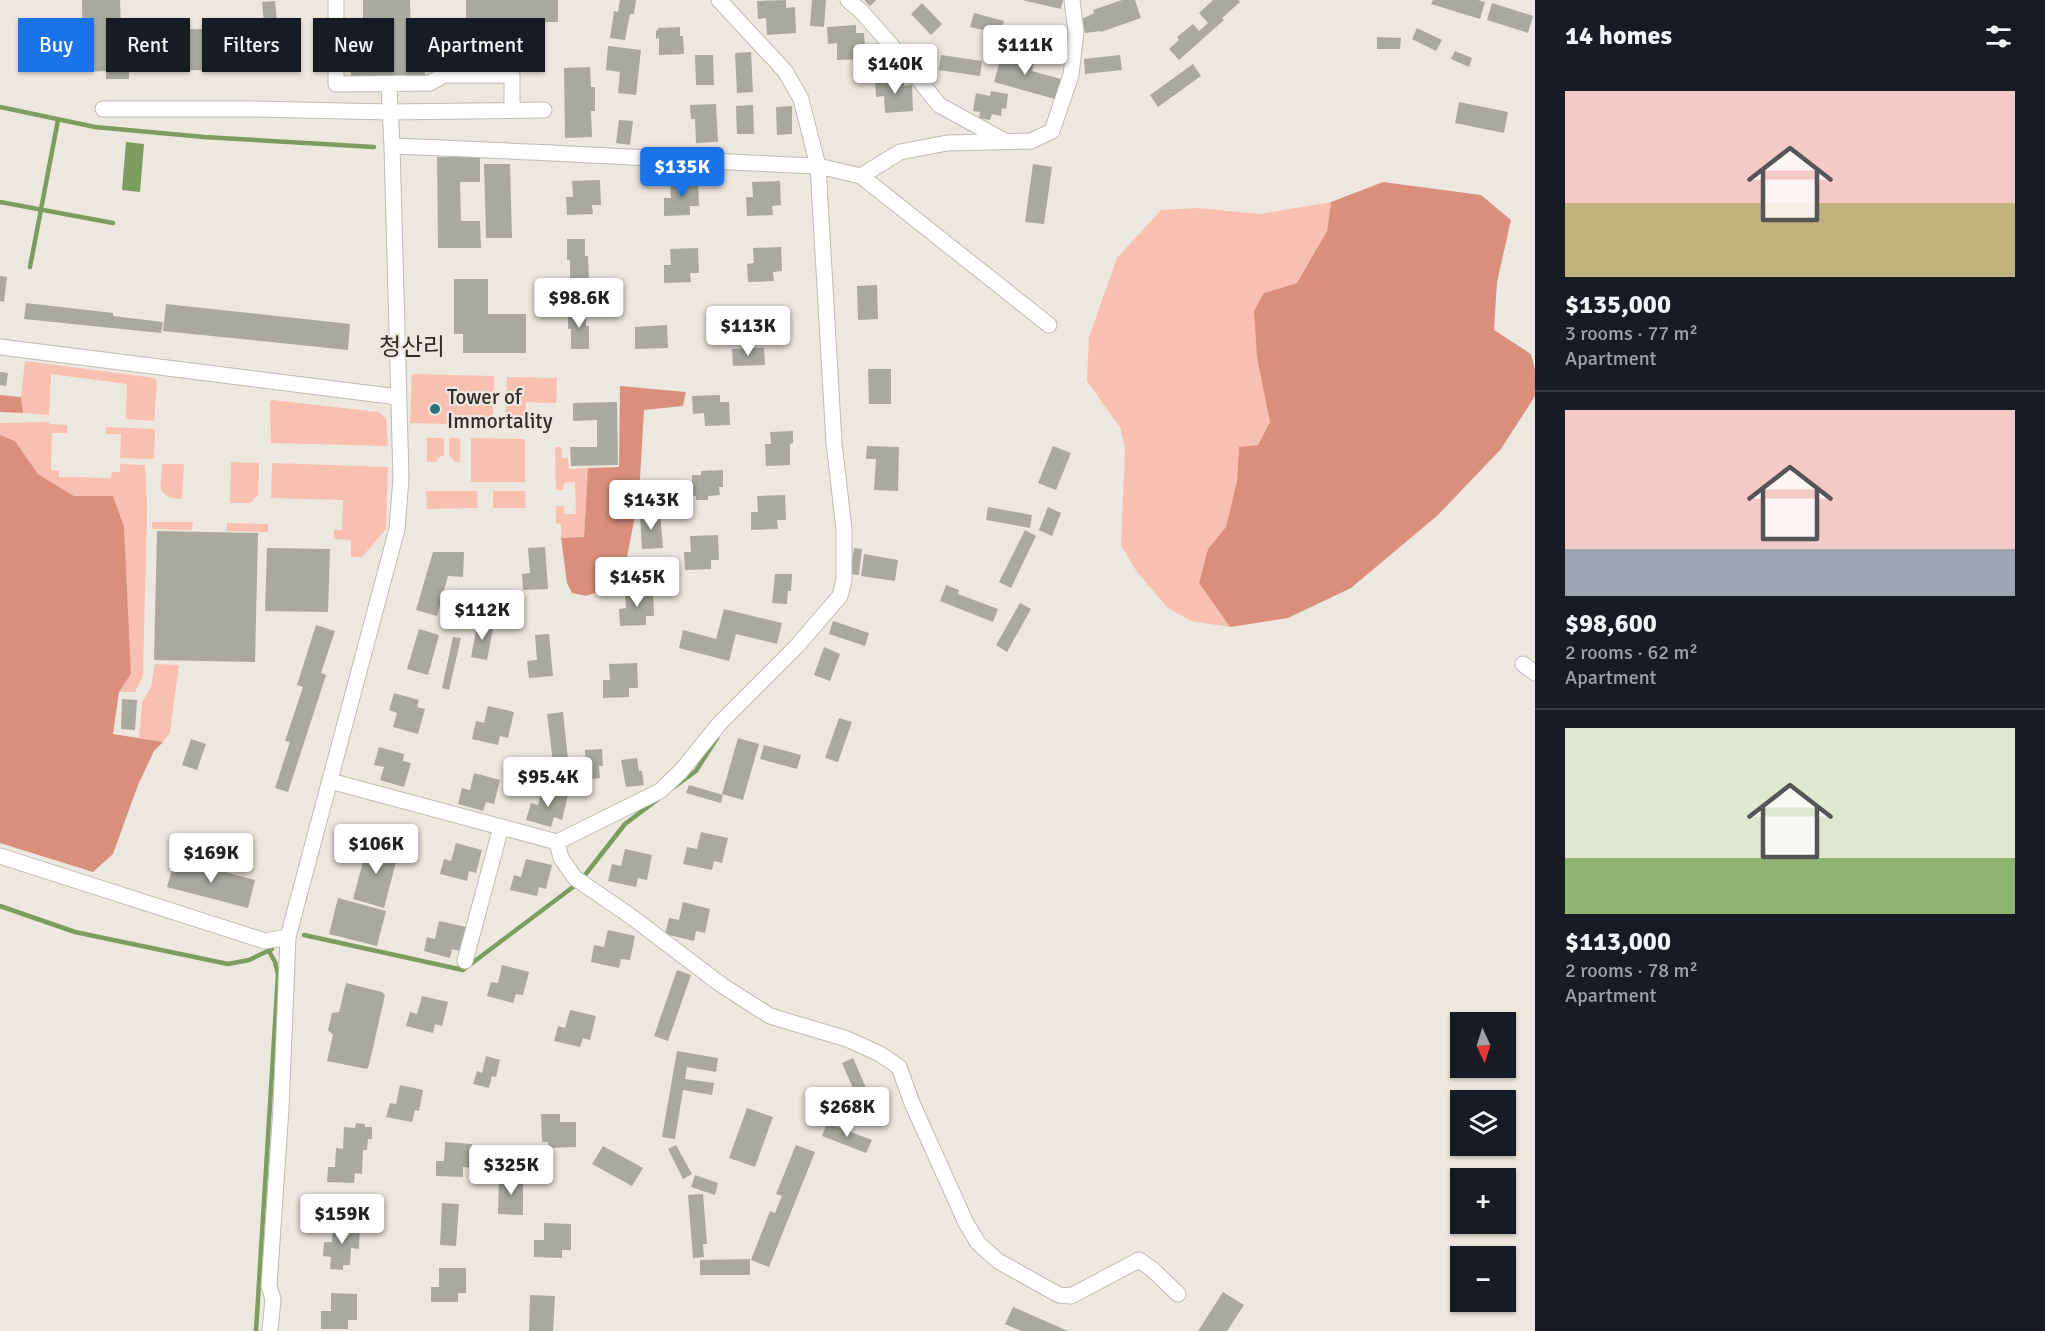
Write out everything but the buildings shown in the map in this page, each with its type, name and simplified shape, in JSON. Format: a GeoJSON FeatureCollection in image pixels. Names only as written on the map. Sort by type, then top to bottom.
{"type":"FeatureCollection","features":[{"type":"Feature","properties":{"kind":"street"},"geometry":{"type":"LineString","coordinates":[[336,0],[336,84],[430,83],[444,75],[512,75],[512,110]]}},
{"type":"Feature","properties":{"kind":"street"},"geometry":{"type":"LineString","coordinates":[[330,782],[557,842],[660,791],[681,771],[720,723],[796,647],[840,596],[844,580],[844,529],[834,443],[818,166],[801,99],[785,71],[719,0]]}},
{"type":"Feature","properties":{"kind":"street"},"geometry":{"type":"LineString","coordinates":[[848,0],[861,11],[898,53],[939,105],[1008,142]]}},
{"type":"Feature","properties":{"kind":"street"},"geometry":{"type":"LineString","coordinates":[[861,176],[900,152],[947,143],[1031,141],[1052,131],[1071,75],[1076,32],[1072,0]]}},
{"type":"Feature","properties":{"kind":"street"},"geometry":{"type":"LineString","coordinates":[[270,1331],[273,1299],[269,1286],[281,1108],[288,937],[397,529],[401,478],[392,146],[388,85]]}},
{"type":"Feature","properties":{"kind":"street"},"geometry":{"type":"LineString","coordinates":[[103,109],[390,112],[544,110]]}},
{"type":"Feature","properties":{"kind":"street"},"geometry":{"type":"LineString","coordinates":[[392,146],[818,166],[861,176],[1049,325]]}},
{"type":"Feature","properties":{"kind":"street"},"geometry":{"type":"LineString","coordinates":[[0,347],[398,397]]}},
{"type":"Feature","properties":{"kind":"street"},"geometry":{"type":"LineString","coordinates":[[465,961],[501,827]]}},
{"type":"Feature","properties":{"kind":"street"},"geometry":{"type":"LineString","coordinates":[[557,842],[561,858],[575,878],[629,915],[723,986],[770,1016],[847,1039],[880,1054],[899,1067],[912,1103],[966,1223],[978,1243],[999,1261],[1059,1295],[1071,1296],[1139,1260],[1178,1294]]}},
{"type":"Feature","properties":{"kind":"street"},"geometry":{"type":"LineString","coordinates":[[0,856],[265,941],[288,937]]}},
{"type":"Feature","properties":{"kind":"shaded area"},"geometry":{"type":"Polygon","coordinates":[[[126,142],[144,144],[140,192],[122,190],[126,142]]]}},
{"type":"Feature","properties":{"kind":"shaded area"},"geometry":{"type":"Polygon","coordinates":[[[1383,182],[1481,195],[1511,220],[1497,282],[1494,330],[1531,354],[1535,370],[1535,396],[1501,449],[1438,515],[1351,588],[1288,618],[1230,627],[1199,583],[1208,549],[1226,527],[1237,481],[1239,447],[1258,445],[1270,422],[1257,357],[1254,311],[1264,293],[1297,283],[1327,231],[1331,202],[1383,182]]]}},
{"type":"Feature","properties":{"kind":"shaded area"},"geometry":{"type":"Polygon","coordinates":[[[1331,202],[1327,231],[1297,283],[1264,293],[1265,393],[1270,422],[1258,445],[1239,447],[1237,481],[1226,527],[1208,549],[1199,583],[1230,627],[1191,621],[1168,608],[1137,572],[1121,545],[1125,450],[1121,429],[1087,381],[1089,337],[1117,258],[1161,210],[1196,208],[1260,214],[1331,202]]]}},
{"type":"Feature","properties":{"kind":"shaded area"},"geometry":{"type":"Polygon","coordinates":[[[25,361],[155,378],[157,382],[154,421],[126,419],[127,384],[51,374],[49,415],[23,413],[21,397],[25,361]]]}},
{"type":"Feature","properties":{"kind":"shaded area"},"geometry":{"type":"Polygon","coordinates":[[[412,374],[494,376],[493,425],[410,423],[412,374]]]}},
{"type":"Feature","properties":{"kind":"shaded area"},"geometry":{"type":"Polygon","coordinates":[[[507,377],[557,378],[556,403],[526,402],[525,426],[505,425],[507,377]]]}},
{"type":"Feature","properties":{"kind":"shaded area"},"geometry":{"type":"Polygon","coordinates":[[[620,386],[686,392],[683,406],[644,410],[639,495],[626,562],[607,589],[586,596],[572,593],[567,583],[561,538],[584,537],[588,468],[619,467],[620,386]]]}},
{"type":"Feature","properties":{"kind":"shaded area"},"geometry":{"type":"Polygon","coordinates":[[[0,395],[21,397],[23,413],[0,412],[0,395]]]}},
{"type":"Feature","properties":{"kind":"shaded area"},"geometry":{"type":"Polygon","coordinates":[[[272,400],[379,412],[386,418],[388,446],[271,443],[270,402],[272,400]]]}},
{"type":"Feature","properties":{"kind":"shaded area"},"geometry":{"type":"Polygon","coordinates":[[[49,422],[49,424],[67,425],[67,433],[52,433],[51,470],[59,471],[59,477],[111,478],[112,472],[120,472],[120,464],[145,465],[147,508],[143,676],[135,692],[119,692],[131,674],[127,615],[74,496],[38,474],[15,441],[0,435],[0,423],[49,422]]]}},
{"type":"Feature","properties":{"kind":"shaded area"},"geometry":{"type":"Polygon","coordinates":[[[106,427],[155,429],[154,459],[120,458],[121,434],[106,434],[106,427]]]}},
{"type":"Feature","properties":{"kind":"shaded area"},"geometry":{"type":"Polygon","coordinates":[[[0,435],[15,441],[38,474],[74,496],[113,496],[124,527],[131,674],[119,692],[113,734],[163,742],[154,751],[138,785],[113,854],[93,872],[0,843],[0,435]]]}},
{"type":"Feature","properties":{"kind":"shaded area"},"geometry":{"type":"Polygon","coordinates":[[[427,438],[444,438],[444,455],[436,462],[427,462],[427,438]]]}},
{"type":"Feature","properties":{"kind":"shaded area"},"geometry":{"type":"Polygon","coordinates":[[[449,438],[460,438],[460,462],[456,462],[449,455],[449,438]]]}},
{"type":"Feature","properties":{"kind":"shaded area"},"geometry":{"type":"Polygon","coordinates":[[[471,438],[525,439],[525,482],[471,482],[471,438]]]}},
{"type":"Feature","properties":{"kind":"shaded area"},"geometry":{"type":"Polygon","coordinates":[[[555,447],[561,447],[562,458],[568,458],[569,469],[588,468],[584,537],[561,538],[561,524],[556,523],[556,506],[564,506],[564,514],[576,514],[575,482],[564,483],[563,490],[556,490],[555,447]]]}},
{"type":"Feature","properties":{"kind":"shaded area"},"geometry":{"type":"Polygon","coordinates":[[[231,462],[259,463],[258,495],[250,503],[230,503],[231,462]]]}},
{"type":"Feature","properties":{"kind":"shaded area"},"geometry":{"type":"Polygon","coordinates":[[[272,463],[388,467],[386,529],[362,557],[351,557],[351,540],[334,539],[334,530],[342,530],[343,500],[271,498],[272,463]]]}},
{"type":"Feature","properties":{"kind":"shaded area"},"geometry":{"type":"Polygon","coordinates":[[[162,464],[184,464],[182,499],[167,496],[164,493],[161,484],[162,464]]]}},
{"type":"Feature","properties":{"kind":"shaded area"},"geometry":{"type":"Polygon","coordinates":[[[426,491],[477,491],[478,508],[427,509],[426,491]]]}},
{"type":"Feature","properties":{"kind":"shaded area"},"geometry":{"type":"Polygon","coordinates":[[[493,491],[525,491],[526,508],[493,508],[493,491]]]}},
{"type":"Feature","properties":{"kind":"shaded area"},"geometry":{"type":"Polygon","coordinates":[[[152,522],[193,522],[192,530],[152,529],[152,522]]]}},
{"type":"Feature","properties":{"kind":"shaded area"},"geometry":{"type":"Polygon","coordinates":[[[227,523],[268,524],[268,532],[227,531],[227,523]]]}},
{"type":"Feature","properties":{"kind":"shaded area"},"geometry":{"type":"Polygon","coordinates":[[[155,664],[179,665],[170,732],[163,742],[139,738],[142,703],[151,687],[155,664]]]}},
{"type":"Feature","properties":{"kind":"waterway"},"geometry":{"type":"LineString","coordinates":[[0,107],[95,127],[204,137],[374,147]]}},
{"type":"Feature","properties":{"kind":"waterway"},"geometry":{"type":"LineString","coordinates":[[30,267],[58,120]]}},
{"type":"Feature","properties":{"kind":"waterway"},"geometry":{"type":"LineString","coordinates":[[0,202],[113,223]]}},
{"type":"Feature","properties":{"kind":"waterway"},"geometry":{"type":"LineString","coordinates":[[674,787],[696,771],[717,738]]}},
{"type":"Feature","properties":{"kind":"waterway"},"geometry":{"type":"LineString","coordinates":[[585,875],[625,824],[657,800]]}},
{"type":"Feature","properties":{"kind":"waterway"},"geometry":{"type":"LineString","coordinates":[[304,935],[463,970],[577,884]]}},
{"type":"Feature","properties":{"kind":"waterway"},"geometry":{"type":"LineString","coordinates":[[0,906],[75,932],[228,964],[249,960],[272,949]]}},
{"type":"Feature","properties":{"kind":"waterway"},"geometry":{"type":"LineString","coordinates":[[256,1331],[278,975],[269,951]]}},
{"type":"Feature","properties":{"kind":"place","name":"Tower of Immortality"},"geometry":{"type":"Point","coordinates":[435,409]}},
{"type":"Feature","properties":{"kind":"district","name":"청산리"},"geometry":{"type":"Point","coordinates":[412,347]}}]}
